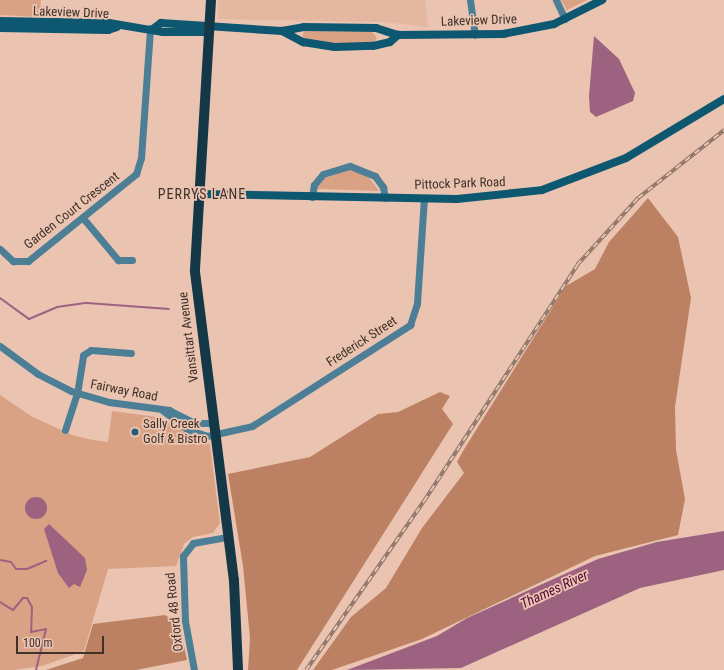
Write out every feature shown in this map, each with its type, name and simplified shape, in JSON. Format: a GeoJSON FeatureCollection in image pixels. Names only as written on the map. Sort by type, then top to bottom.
{"type":"FeatureCollection","features":[{"type":"Feature","properties":{"kind":"main road","name":"Vansittart Avenue"},"geometry":{"type":"LineString","coordinates":[[210,0],[198,194],[196,292],[212,423],[234,581],[238,670]]}},
{"type":"Feature","properties":{"kind":"street"},"geometry":{"type":"LineString","coordinates":[[470,0],[475,35]]}},
{"type":"Feature","properties":{"kind":"street"},"geometry":{"type":"LineString","coordinates":[[556,0],[565,19]]}},
{"type":"Feature","properties":{"kind":"street","name":"Lakeview Drive"},"geometry":{"type":"LineString","coordinates":[[0,28],[108,30],[118,27],[152,28],[161,23],[208,28],[282,30],[304,27],[369,28],[398,35],[475,35],[520,33],[565,19],[602,0]]}},
{"type":"Feature","properties":{"kind":"street","name":"Lakeview Drive"},"geometry":{"type":"LineString","coordinates":[[0,21],[108,23],[118,27]]}},
{"type":"Feature","properties":{"kind":"street","name":"Garden Court Crescent"},"geometry":{"type":"LineString","coordinates":[[0,249],[12,261],[28,261],[130,180],[140,166],[152,28]]}},
{"type":"Feature","properties":{"kind":"street","name":"Lakeview Drive"},"geometry":{"type":"LineString","coordinates":[[282,30],[303,42],[335,47],[372,46],[390,42],[398,35]]}},
{"type":"Feature","properties":{"kind":"street","name":"Pittock Park Road"},"geometry":{"type":"LineString","coordinates":[[198,194],[385,198],[496,197],[565,183],[626,158],[724,98]]}},
{"type":"Feature","properties":{"kind":"street"},"geometry":{"type":"LineString","coordinates":[[312,197],[314,185],[323,174],[350,166],[375,176],[383,187],[385,198]]}},
{"type":"Feature","properties":{"kind":"street","name":"Frederick Street"},"geometry":{"type":"LineString","coordinates":[[214,434],[262,421],[412,322],[417,304],[424,198]]}},
{"type":"Feature","properties":{"kind":"street"},"geometry":{"type":"LineString","coordinates":[[83,218],[118,260],[132,260]]}},
{"type":"Feature","properties":{"kind":"street","name":"Fairway Road"},"geometry":{"type":"LineString","coordinates":[[0,346],[38,374],[77,394],[169,410],[194,423],[212,423]]}},
{"type":"Feature","properties":{"kind":"street"},"geometry":{"type":"LineString","coordinates":[[65,430],[77,394],[81,360],[86,352],[131,353]]}},
{"type":"Feature","properties":{"kind":"street","name":"Fairway Road"},"geometry":{"type":"LineString","coordinates":[[162,410],[193,432],[214,434]]}},
{"type":"Feature","properties":{"kind":"street","name":"Oxford 48 Road"},"geometry":{"type":"LineString","coordinates":[[194,670],[186,621],[183,556],[193,543],[227,537]]}},
{"type":"Feature","properties":{"kind":"shaded area"},"geometry":{"type":"Polygon","coordinates":[[[0,0],[41,0],[40,17],[0,15],[0,0]]]}},
{"type":"Feature","properties":{"kind":"shaded area"},"geometry":{"type":"Polygon","coordinates":[[[218,0],[425,0],[428,27],[385,22],[218,19],[218,0]]]}},
{"type":"Feature","properties":{"kind":"shaded area"},"geometry":{"type":"Polygon","coordinates":[[[561,0],[587,0],[567,10],[561,0]]]}},
{"type":"Feature","properties":{"kind":"shaded area"},"geometry":{"type":"Polygon","coordinates":[[[304,31],[372,32],[377,38],[374,42],[325,44],[302,38],[304,31]]]}},
{"type":"Feature","properties":{"kind":"shaded area"},"geometry":{"type":"Polygon","coordinates":[[[349,170],[367,175],[379,191],[317,189],[325,178],[349,170]]]}},
{"type":"Feature","properties":{"kind":"shaded area"},"geometry":{"type":"Polygon","coordinates":[[[648,198],[678,237],[691,298],[675,407],[676,450],[685,499],[678,535],[595,556],[422,639],[332,670],[313,670],[351,617],[386,588],[422,528],[464,473],[457,462],[463,451],[566,286],[595,269],[609,242],[648,198]]]}},
{"type":"Feature","properties":{"kind":"shaded area"},"geometry":{"type":"Polygon","coordinates":[[[440,392],[450,396],[442,409],[453,424],[297,670],[248,670],[250,638],[243,566],[228,474],[310,457],[378,414],[398,412],[440,392]]]}},
{"type":"Feature","properties":{"kind":"shaded area"},"geometry":{"type":"Polygon","coordinates":[[[0,395],[31,416],[72,435],[93,440],[108,442],[112,411],[157,417],[206,440],[210,445],[220,523],[213,533],[193,537],[184,544],[176,566],[108,569],[84,651],[42,666],[14,670],[0,670],[0,395]]]}},
{"type":"Feature","properties":{"kind":"shaded area"},"geometry":{"type":"Polygon","coordinates":[[[165,615],[179,624],[187,660],[136,670],[46,670],[83,658],[93,624],[165,615]]]}},
{"type":"Feature","properties":{"kind":"water"},"geometry":{"type":"Polygon","coordinates":[[[594,36],[619,59],[635,93],[633,101],[596,117],[590,112],[589,96],[594,36]]]}},
{"type":"Feature","properties":{"kind":"water"},"geometry":{"type":"Polygon","coordinates":[[[36,497],[44,500],[47,508],[44,516],[36,519],[28,516],[25,508],[28,500],[36,497]]]}},
{"type":"Feature","properties":{"kind":"water"},"geometry":{"type":"Polygon","coordinates":[[[49,524],[85,558],[87,570],[80,587],[74,584],[69,588],[58,573],[44,529],[49,524]]]}},
{"type":"Feature","properties":{"kind":"water","name":"Thames River"},"geometry":{"type":"Polygon","coordinates":[[[724,531],[724,570],[640,588],[461,668],[347,670],[437,636],[467,618],[598,559],[657,542],[724,531]]]}},
{"type":"Feature","properties":{"kind":"waterway"},"geometry":{"type":"LineString","coordinates":[[0,298],[29,319],[57,307],[87,303],[169,309]]}},
{"type":"Feature","properties":{"kind":"waterway"},"geometry":{"type":"LineString","coordinates":[[0,560],[11,562],[16,569],[27,569],[46,561]]}},
{"type":"Feature","properties":{"kind":"waterway"},"geometry":{"type":"LineString","coordinates":[[0,602],[13,610],[23,598],[27,598],[32,607],[31,632],[46,629],[36,670]]}},
{"type":"Feature","properties":{"kind":"railway"},"geometry":{"type":"LineString","coordinates":[[306,670],[424,501],[577,265],[638,198],[724,130]]}},
{"type":"Feature","properties":{"kind":"place","name":"Sally Creek Golf & Bistro"},"geometry":{"type":"Point","coordinates":[135,432]}},
{"type":"Feature","properties":{"kind":"district","name":"PERRYS LANE"},"geometry":{"type":"Point","coordinates":[202,194]}}]}
